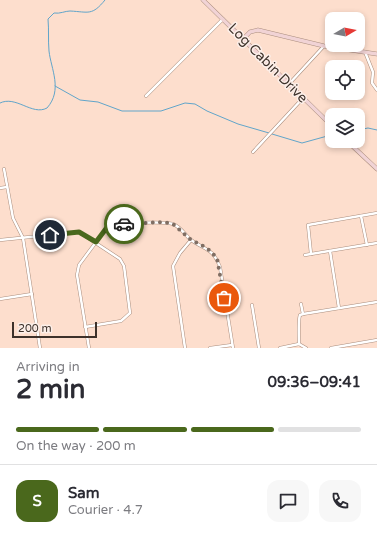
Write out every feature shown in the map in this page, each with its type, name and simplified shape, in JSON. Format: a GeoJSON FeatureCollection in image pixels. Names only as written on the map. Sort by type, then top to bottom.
{"type":"FeatureCollection","features":[{"type":"Feature","properties":{"kind":"street","name":"Log Cabin Drive"},"geometry":{"type":"LineString","coordinates":[[203,0],[325,119]]}},
{"type":"Feature","properties":{"kind":"street"},"geometry":{"type":"LineString","coordinates":[[146,96],[223,19]]}},
{"type":"Feature","properties":{"kind":"street"},"geometry":{"type":"LineString","coordinates":[[243,39],[250,32],[258,30],[324,46],[289,84]]}},
{"type":"Feature","properties":{"kind":"street"},"geometry":{"type":"LineString","coordinates":[[364,52],[377,54]]}},
{"type":"Feature","properties":{"kind":"street"},"geometry":{"type":"LineString","coordinates":[[364,52],[373,72],[372,83],[377,90]]}},
{"type":"Feature","properties":{"kind":"street"},"geometry":{"type":"LineString","coordinates":[[253,152],[303,98]]}},
{"type":"Feature","properties":{"kind":"street"},"geometry":{"type":"LineString","coordinates":[[355,148],[377,170]]}},
{"type":"Feature","properties":{"kind":"street"},"geometry":{"type":"LineString","coordinates":[[4,170],[13,218],[23,238],[40,348]]}},
{"type":"Feature","properties":{"kind":"street"},"geometry":{"type":"LineString","coordinates":[[0,188],[7,187]]}},
{"type":"Feature","properties":{"kind":"street"},"geometry":{"type":"LineString","coordinates":[[311,254],[307,226],[377,213]]}},
{"type":"Feature","properties":{"kind":"street"},"geometry":{"type":"LineString","coordinates":[[361,216],[367,245]]}},
{"type":"Feature","properties":{"kind":"street"},"geometry":{"type":"LineString","coordinates":[[89,348],[78,270],[79,266],[105,228],[110,225],[163,222],[173,224],[191,240],[207,248],[217,258],[220,266],[232,346],[210,348]]}},
{"type":"Feature","properties":{"kind":"street"},"geometry":{"type":"LineString","coordinates":[[0,240],[79,232],[96,242],[122,262],[130,310],[128,316],[122,321],[86,327]]}},
{"type":"Feature","properties":{"kind":"street"},"geometry":{"type":"LineString","coordinates":[[185,348],[173,266],[180,253],[191,240]]}},
{"type":"Feature","properties":{"kind":"street"},"geometry":{"type":"LineString","coordinates":[[304,255],[377,243]]}},
{"type":"Feature","properties":{"kind":"street"},"geometry":{"type":"LineString","coordinates":[[330,251],[339,308]]}},
{"type":"Feature","properties":{"kind":"street"},"geometry":{"type":"LineString","coordinates":[[0,299],[32,294]]}},
{"type":"Feature","properties":{"kind":"street"},"geometry":{"type":"LineString","coordinates":[[298,344],[300,331],[298,318],[300,315],[377,302]]}},
{"type":"Feature","properties":{"kind":"street"},"geometry":{"type":"LineString","coordinates":[[301,304],[303,314]]}},
{"type":"Feature","properties":{"kind":"street"},"geometry":{"type":"LineString","coordinates":[[252,305],[259,348]]}},
{"type":"Feature","properties":{"kind":"street"},"geometry":{"type":"LineString","coordinates":[[331,348],[377,340]]}},
{"type":"Feature","properties":{"kind":"street"},"geometry":{"type":"LineString","coordinates":[[280,348],[298,344],[306,348]]}},
{"type":"Feature","properties":{"kind":"waterway"},"geometry":{"type":"LineString","coordinates":[[0,103],[6,101],[41,110],[47,108],[52,101],[55,87],[49,51],[48,19],[54,13],[70,11],[90,12],[97,9],[105,0]]}},
{"type":"Feature","properties":{"kind":"waterway"},"geometry":{"type":"LineString","coordinates":[[55,86],[80,100],[98,102],[122,111],[161,111],[185,103],[195,104],[207,111],[238,124],[269,133]]}},
{"type":"Feature","properties":{"kind":"waterway"},"geometry":{"type":"LineString","coordinates":[[365,129],[377,130]]}},
{"type":"Feature","properties":{"kind":"waterway"},"geometry":{"type":"LineString","coordinates":[[272,134],[302,143],[325,137]]}},
{"type":"Feature","properties":{"kind":"way so far"},"geometry":{"type":"LineString","coordinates":[[124,224],[163,222],[173,224],[180,228],[191,240],[207,248],[217,258],[220,266],[224,298]]}},
{"type":"Feature","properties":{"kind":"route"},"geometry":{"type":"LineString","coordinates":[[50,235],[79,232],[85,234],[96,242],[108,226],[124,224]]}}]}
